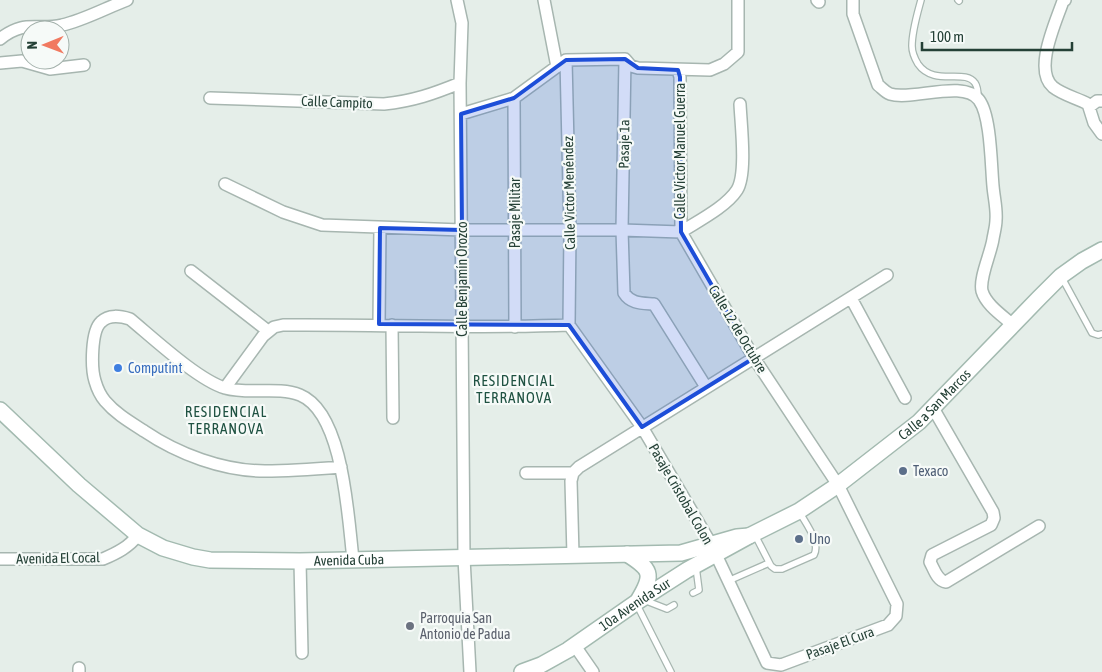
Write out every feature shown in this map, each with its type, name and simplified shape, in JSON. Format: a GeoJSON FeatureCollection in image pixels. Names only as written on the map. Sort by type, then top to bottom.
{"type":"FeatureCollection","features":[{"type":"Feature","properties":{"kind":"main road","name":"Calle a San Marcos"},"geometry":{"type":"LineString","coordinates":[[752,535],[799,511],[838,485],[919,422],[1062,276],[1082,261],[1102,250]]}},
{"type":"Feature","properties":{"kind":"main road","name":"Avenida Cuba"},"geometry":{"type":"LineString","coordinates":[[0,410],[79,485],[138,535],[163,548],[202,558],[240,561],[300,561],[681,553],[713,549],[752,535]]}},
{"type":"Feature","properties":{"kind":"main road","name":"10a Avenida Sur"},"geometry":{"type":"LineString","coordinates":[[522,672],[548,667],[638,602],[696,566],[713,549]]}},
{"type":"Feature","properties":{"kind":"main road"},"geometry":{"type":"LineString","coordinates":[[628,554],[641,563],[648,572],[648,583],[638,602]]}},
{"type":"Feature","properties":{"kind":"street"},"geometry":{"type":"LineString","coordinates":[[0,39],[11,30],[28,26],[62,25],[127,0]]}},
{"type":"Feature","properties":{"kind":"street","name":"Calle Benjamín Orozco"},"geometry":{"type":"LineString","coordinates":[[457,0],[462,23],[460,83],[464,558],[470,672]]}},
{"type":"Feature","properties":{"kind":"street","name":"Calle Victor Menéndez"},"geometry":{"type":"LineString","coordinates":[[544,0],[562,63],[570,231],[569,325]]}},
{"type":"Feature","properties":{"kind":"street"},"geometry":{"type":"LineString","coordinates":[[461,114],[514,98],[562,63],[625,59],[631,66],[638,68],[710,70],[724,64],[738,52],[738,0]]}},
{"type":"Feature","properties":{"kind":"street"},"geometry":{"type":"LineString","coordinates":[[852,0],[853,14],[878,85],[884,90],[896,95],[958,91],[971,93],[982,104],[987,124],[996,205],[993,241],[982,280],[982,290],[991,304],[1013,324]]}},
{"type":"Feature","properties":{"kind":"street"},"geometry":{"type":"LineString","coordinates":[[1065,0],[1045,56],[1044,70],[1047,80],[1054,88],[1088,104],[1094,123],[1102,134]]}},
{"type":"Feature","properties":{"kind":"street","name":"Pasaje 1a"},"geometry":{"type":"LineString","coordinates":[[625,59],[622,230],[624,292],[627,298],[634,302],[654,304],[706,387]]}},
{"type":"Feature","properties":{"kind":"street"},"geometry":{"type":"LineString","coordinates":[[0,63],[31,62],[50,69],[84,65]]}},
{"type":"Feature","properties":{"kind":"street","name":"Calle Victor Manuel Guerra"},"geometry":{"type":"LineString","coordinates":[[678,70],[680,77],[681,232]]}},
{"type":"Feature","properties":{"kind":"street","name":"Calle Campito"},"geometry":{"type":"LineString","coordinates":[[210,98],[384,104],[408,101],[433,94],[460,83]]}},
{"type":"Feature","properties":{"kind":"street","name":"Pasaje Militar"},"geometry":{"type":"LineString","coordinates":[[514,98],[515,327]]}},
{"type":"Feature","properties":{"kind":"street"},"geometry":{"type":"LineString","coordinates":[[1089,107],[1097,101],[1102,101]]}},
{"type":"Feature","properties":{"kind":"street"},"geometry":{"type":"LineString","coordinates":[[225,184],[283,212],[322,225],[462,230],[681,232],[731,197],[741,181],[740,104]]}},
{"type":"Feature","properties":{"kind":"street"},"geometry":{"type":"LineString","coordinates":[[379,324],[380,228]]}},
{"type":"Feature","properties":{"kind":"street","name":"Calle 12 de Octubre"},"geometry":{"type":"LineString","coordinates":[[681,232],[754,358],[838,485],[897,604],[896,616]]}},
{"type":"Feature","properties":{"kind":"street"},"geometry":{"type":"LineString","coordinates":[[192,270],[268,331]]}},
{"type":"Feature","properties":{"kind":"street"},"geometry":{"type":"LineString","coordinates":[[572,555],[571,481],[573,473],[579,467],[886,275]]}},
{"type":"Feature","properties":{"kind":"street"},"geometry":{"type":"LineString","coordinates":[[851,298],[905,398]]}},
{"type":"Feature","properties":{"kind":"street"},"geometry":{"type":"LineString","coordinates":[[341,467],[263,472],[226,467],[189,455],[152,437],[119,414],[98,390],[94,379],[93,367],[96,329],[101,322],[109,318],[116,316],[130,319],[196,372],[225,388],[290,392],[301,395],[309,400],[324,417],[341,467],[345,486],[353,559]]}},
{"type":"Feature","properties":{"kind":"street"},"geometry":{"type":"LineString","coordinates":[[225,388],[262,336],[268,331],[283,325],[379,324],[462,328],[569,325]]}},
{"type":"Feature","properties":{"kind":"street"},"geometry":{"type":"LineString","coordinates":[[392,325],[393,418]]}},
{"type":"Feature","properties":{"kind":"street","name":"Pasaje Cristobal Colon"},"geometry":{"type":"LineString","coordinates":[[569,325],[642,427],[713,549],[767,663],[781,665]]}},
{"type":"Feature","properties":{"kind":"street"},"geometry":{"type":"LineString","coordinates":[[933,408],[993,512],[994,518],[991,525],[932,555],[930,562],[939,578],[946,582],[1039,526]]}},
{"type":"Feature","properties":{"kind":"street"},"geometry":{"type":"LineString","coordinates":[[526,473],[573,473]]}},
{"type":"Feature","properties":{"kind":"street","name":"Avenida El Cocal"},"geometry":{"type":"LineString","coordinates":[[0,559],[103,559],[131,544],[138,535]]}},
{"type":"Feature","properties":{"kind":"street"},"geometry":{"type":"LineString","coordinates":[[300,561],[302,653]]}},
{"type":"Feature","properties":{"kind":"street","name":"Pasaje El Cura"},"geometry":{"type":"LineString","coordinates":[[781,665],[888,625],[896,616]]}},
{"type":"Feature","properties":{"kind":"street"},"geometry":{"type":"LineString","coordinates":[[575,646],[593,672]]}},
{"type":"Feature","properties":{"kind":"lane"},"geometry":{"type":"LineString","coordinates":[[921,0],[913,36],[912,48],[915,60],[928,74],[938,77],[966,77],[972,80],[976,84],[978,98]]}},
{"type":"Feature","properties":{"kind":"lane"},"geometry":{"type":"LineString","coordinates":[[1062,276],[1092,333],[1102,334]]}},
{"type":"Feature","properties":{"kind":"lane"},"geometry":{"type":"LineString","coordinates":[[752,535],[775,569],[782,570],[814,555],[816,551],[813,537],[799,511]]}},
{"type":"Feature","properties":{"kind":"lane"},"geometry":{"type":"LineString","coordinates":[[728,581],[770,562]]}},
{"type":"Feature","properties":{"kind":"lane"},"geometry":{"type":"LineString","coordinates":[[693,594],[698,590],[696,566]]}},
{"type":"Feature","properties":{"kind":"lane"},"geometry":{"type":"LineString","coordinates":[[638,602],[667,609],[674,605]]}},
{"type":"Feature","properties":{"kind":"lane"},"geometry":{"type":"LineString","coordinates":[[638,602],[670,672]]}},
{"type":"Feature","properties":{"kind":"highlighted area"},"geometry":{"type":"Polygon","coordinates":[[[625,59],[638,68],[678,70],[680,77],[681,232],[754,358],[642,427],[569,325],[379,324],[380,228],[462,230],[461,114],[514,98],[566,60],[625,59]]]}},
{"type":"Feature","properties":{"kind":"place","name":"Computint"},"geometry":{"type":"Point","coordinates":[118,368]}},
{"type":"Feature","properties":{"kind":"place","name":"Texaco"},"geometry":{"type":"Point","coordinates":[903,471]}},
{"type":"Feature","properties":{"kind":"place","name":"Uno"},"geometry":{"type":"Point","coordinates":[799,539]}},
{"type":"Feature","properties":{"kind":"place","name":"Parroquia San Antonio de Padua"},"geometry":{"type":"Point","coordinates":[410,626]}},
{"type":"Feature","properties":{"kind":"district","name":"RESIDENCIAL TERRANOVA"},"geometry":{"type":"Point","coordinates":[514,388]}},
{"type":"Feature","properties":{"kind":"district","name":"RESIDENCIAL TERRANOVA"},"geometry":{"type":"Point","coordinates":[226,420]}}]}
